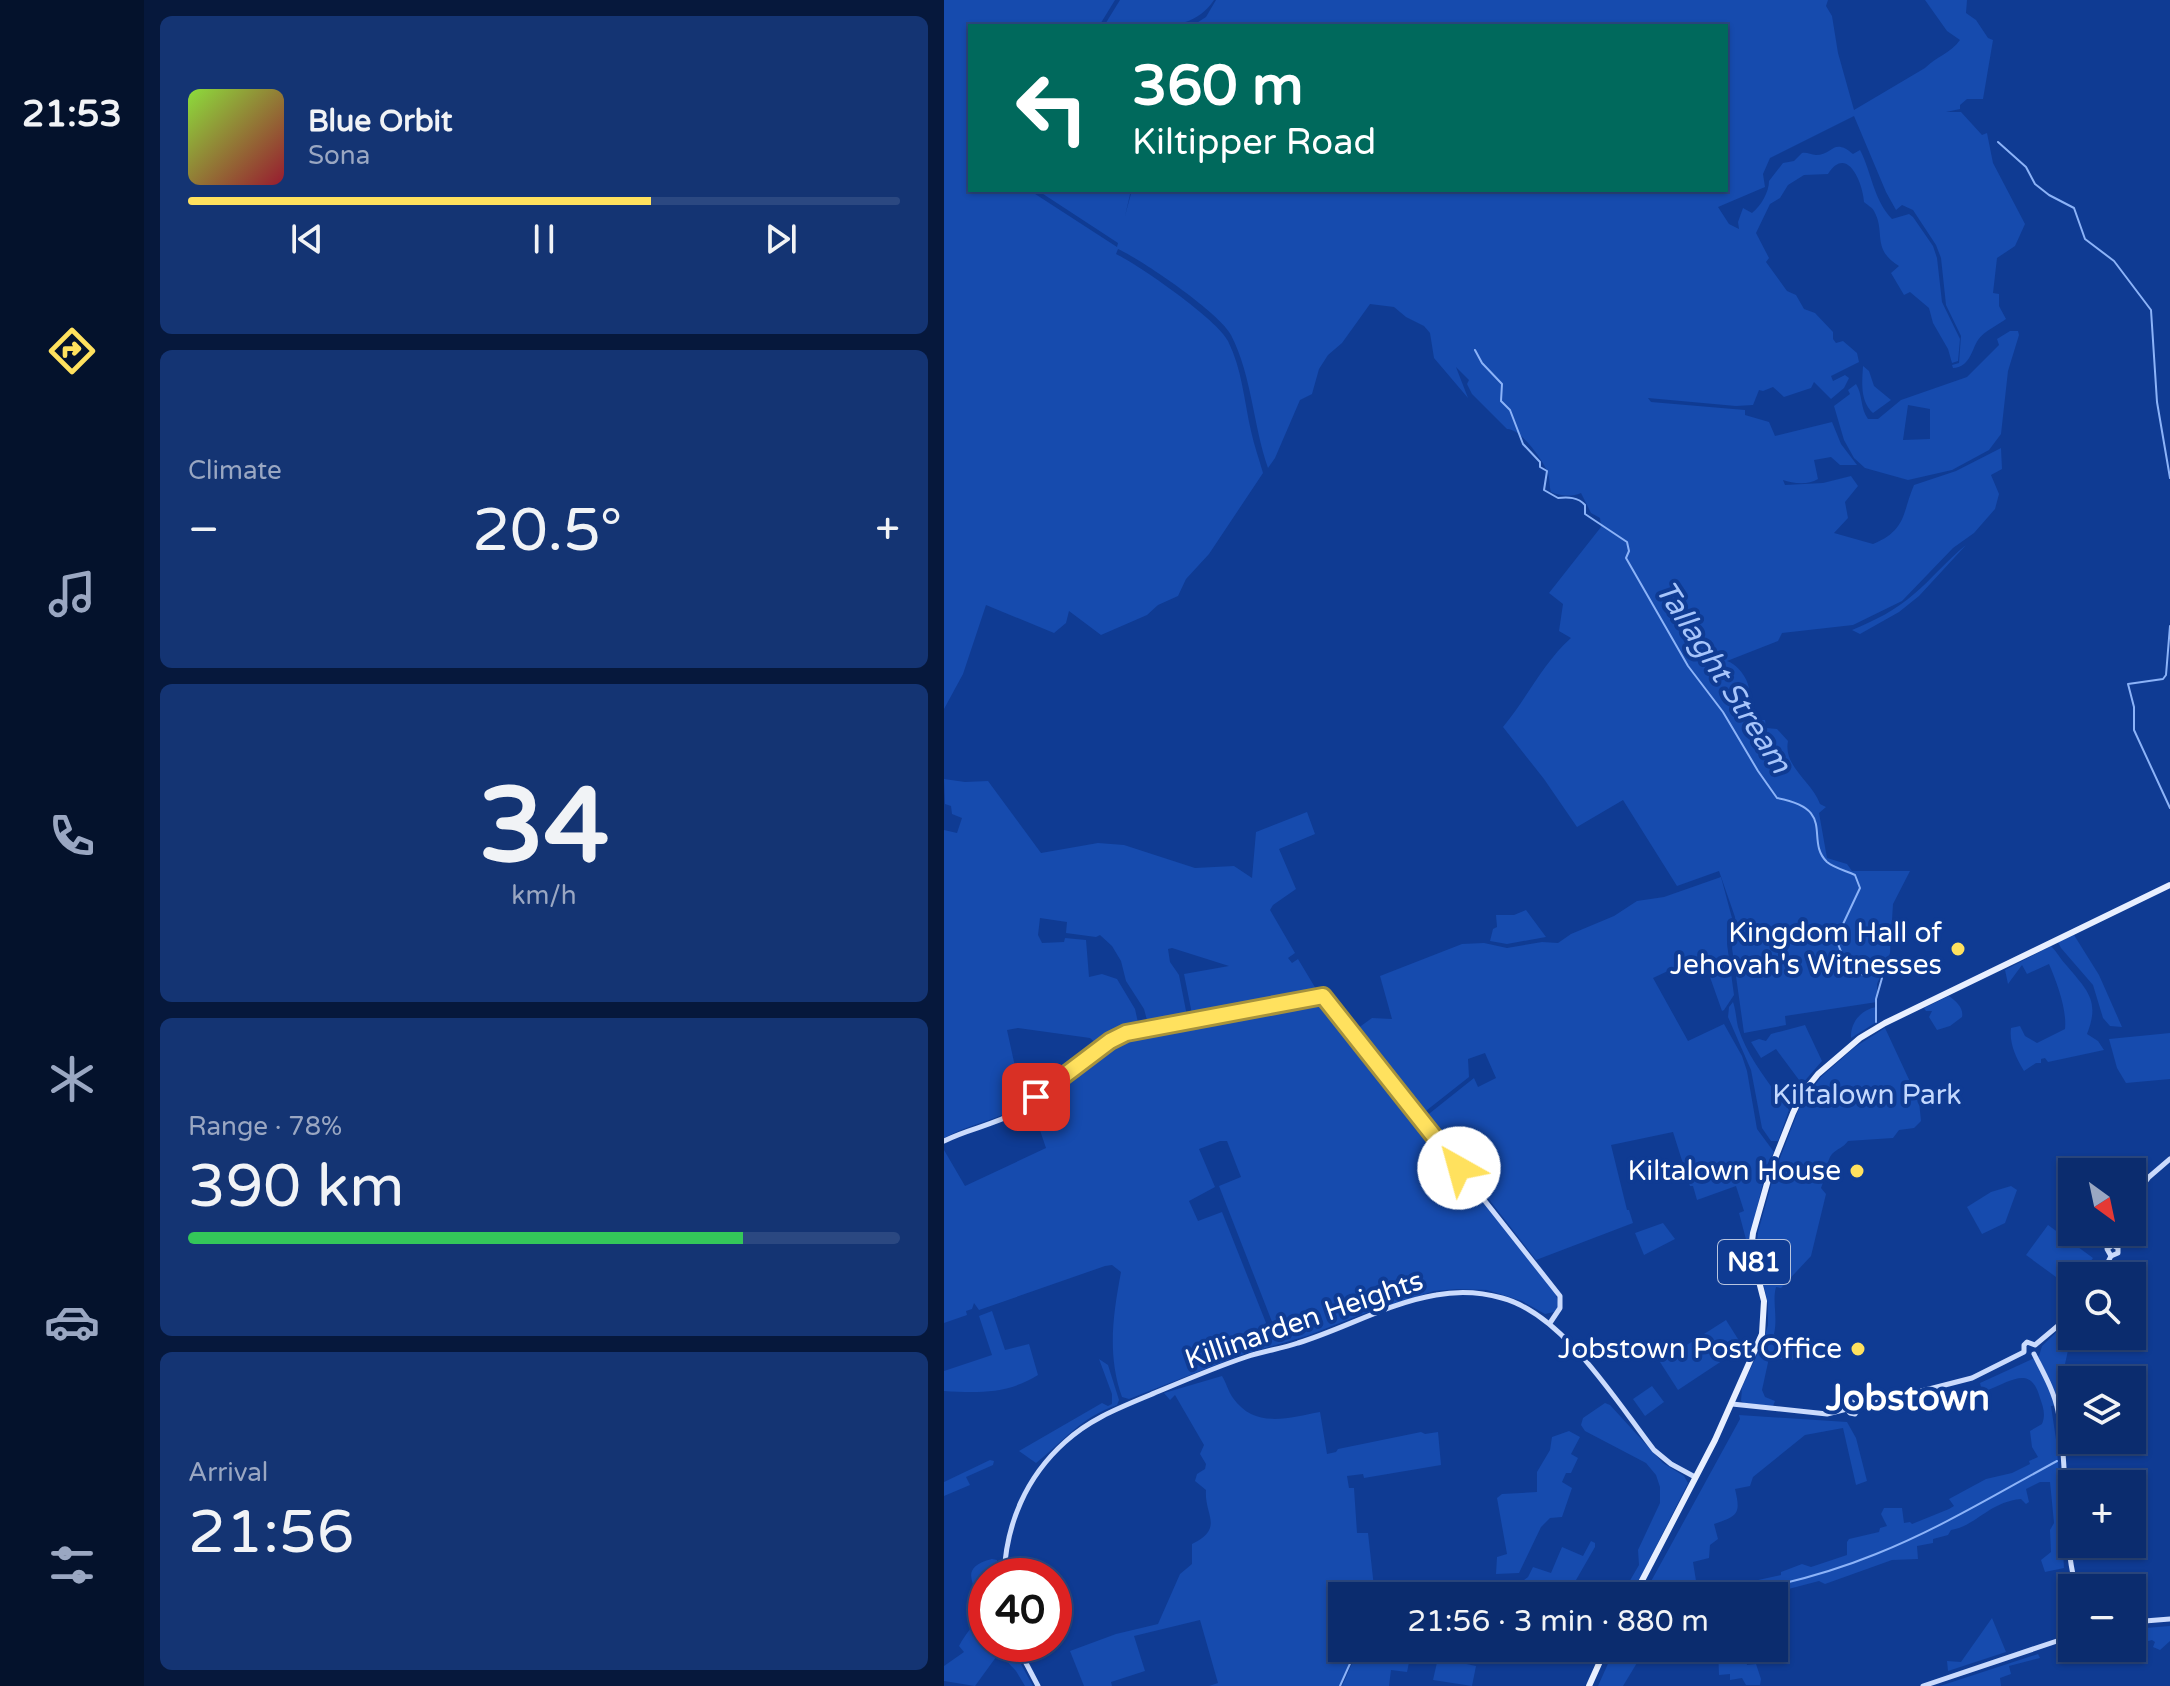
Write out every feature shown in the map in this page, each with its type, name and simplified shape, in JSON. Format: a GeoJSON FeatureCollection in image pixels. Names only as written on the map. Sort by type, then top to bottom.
{"type":"FeatureCollection","features":[{"type":"Feature","properties":{"kind":"main road","name":"N81"},"geometry":{"type":"LineString","coordinates":[[1641,1582],[1732,1404],[1762,1334],[1764,1301],[1751,1250],[1753,1233],[1772,1166],[1802,1094],[1818,1074],[1860,1038],[1895,1018],[2170,885]]}},
{"type":"Feature","properties":{"kind":"main road"},"geometry":{"type":"LineString","coordinates":[[1589,1686],[1600,1662]]}},
{"type":"Feature","properties":{"kind":"street"},"geometry":{"type":"LineString","coordinates":[[944,1141],[1017,1112],[1110,1041],[1126,1033],[1323,996],[1560,1296],[1560,1308],[1550,1323]]}},
{"type":"Feature","properties":{"kind":"street"},"geometry":{"type":"LineString","coordinates":[[2146,1182],[2170,1159]]}},
{"type":"Feature","properties":{"kind":"street"},"geometry":{"type":"LineString","coordinates":[[2108,1262],[2111,1256],[2107,1251],[2112,1246]]}},
{"type":"Feature","properties":{"kind":"street","name":"Killinarden Heights"},"geometry":{"type":"LineString","coordinates":[[1005,1558],[1013,1521],[1036,1474],[1066,1441],[1103,1415],[1244,1358],[1300,1343],[1435,1295],[1466,1293],[1504,1298],[1550,1323],[1572,1346],[1654,1450],[1695,1477]]}},
{"type":"Feature","properties":{"kind":"street"},"geometry":{"type":"LineString","coordinates":[[2058,1326],[2035,1345],[2034,1354],[2048,1382],[2058,1413],[2068,1547],[2073,1574]]}},
{"type":"Feature","properties":{"kind":"street"},"geometry":{"type":"LineString","coordinates":[[2024,1352],[2027,1342],[2035,1345]]}},
{"type":"Feature","properties":{"kind":"street"},"geometry":{"type":"LineString","coordinates":[[1732,1404],[1827,1414],[1847,1409],[1852,1402],[1859,1407],[1972,1378],[2024,1352]]}},
{"type":"Feature","properties":{"kind":"street"},"geometry":{"type":"LineString","coordinates":[[2024,1352],[2034,1354]]}},
{"type":"Feature","properties":{"kind":"street"},"geometry":{"type":"LineString","coordinates":[[2146,1621],[2170,1619]]}},
{"type":"Feature","properties":{"kind":"street"},"geometry":{"type":"LineString","coordinates":[[1923,1686],[2058,1641]]}},
{"type":"Feature","properties":{"kind":"street"},"geometry":{"type":"LineString","coordinates":[[1025,1662],[1038,1686]]}},
{"type":"Feature","properties":{"kind":"green space"},"geometry":{"type":"Polygon","coordinates":[[[944,0],[1115,0],[1100,24],[968,24],[968,192],[1032,192],[1117,247],[1118,243],[1040,192],[1131,192],[1125,216],[1131,192],[1728,192],[1728,24],[1195,24],[1206,17],[1216,0],[1828,0],[1826,6],[1832,16],[1838,53],[1854,110],[1925,68],[1960,40],[1947,31],[1925,0],[1967,0],[1966,13],[1993,40],[1983,99],[1967,99],[1960,109],[1946,112],[1961,112],[1982,135],[1987,133],[1993,163],[2025,224],[2015,246],[1997,258],[1993,293],[1999,294],[1999,306],[2006,319],[1978,340],[1967,362],[1953,368],[1952,365],[1959,363],[1961,336],[1946,305],[1941,258],[1936,245],[1913,210],[1902,205],[1896,210],[1854,116],[1770,158],[1763,174],[1765,187],[1718,207],[1729,224],[1739,229],[1743,208],[1752,213],[1758,207],[1769,181],[1783,163],[1794,161],[1802,153],[1822,154],[1837,147],[1853,154],[1860,150],[1877,194],[1892,219],[1909,214],[1933,246],[1942,302],[1960,339],[1958,361],[1952,363],[1929,308],[1910,292],[1904,295],[1891,273],[1899,266],[1890,260],[1882,247],[1877,219],[1864,202],[1857,177],[1842,163],[1828,174],[1804,175],[1788,185],[1780,198],[1770,204],[1756,233],[1769,258],[1766,262],[1787,291],[1796,295],[1804,309],[1815,313],[1833,332],[1836,343],[1843,341],[1857,353],[1859,362],[1831,376],[1833,381],[1845,375],[1849,378],[1844,388],[1831,399],[1814,382],[1811,388],[1784,397],[1773,387],[1759,390],[1753,405],[1736,406],[1648,398],[1651,402],[1745,410],[1745,415],[1769,422],[1775,436],[1832,422],[1841,444],[1857,465],[1840,465],[1831,457],[1814,460],[1818,479],[1804,483],[1783,480],[1785,485],[1823,483],[1851,476],[1858,486],[1845,502],[1848,518],[1834,533],[1873,544],[1898,527],[1914,485],[1956,471],[2001,448],[2002,469],[1991,475],[1999,494],[1995,509],[1902,601],[1853,625],[1782,633],[1778,641],[1727,661],[1738,668],[1748,684],[1749,688],[1742,699],[1751,705],[1759,720],[1765,720],[1766,728],[1777,729],[1788,741],[1794,766],[1820,804],[1826,807],[1819,813],[1827,858],[1847,864],[1852,871],[1910,871],[1893,904],[1890,953],[1877,984],[1877,1002],[1785,1016],[1786,1025],[1744,1033],[1732,948],[1735,917],[1719,871],[1677,886],[1623,800],[1577,827],[1503,727],[1552,658],[1571,638],[1559,631],[1563,604],[1549,593],[1601,527],[1600,518],[1591,513],[1581,493],[1566,496],[1551,492],[1548,473],[1530,446],[1518,434],[1507,429],[1472,394],[1467,384],[1469,380],[1456,367],[1468,398],[1434,358],[1430,333],[1394,307],[1370,304],[1342,343],[1328,355],[1319,369],[1312,394],[1300,400],[1268,468],[1244,367],[1231,335],[1197,301],[1118,249],[1116,254],[1194,307],[1228,341],[1240,374],[1263,473],[1209,554],[1186,579],[1178,596],[1158,605],[1147,615],[1101,635],[1069,611],[1066,623],[1054,633],[986,605],[963,674],[944,709],[944,0]]]}},
{"type":"Feature","properties":{"kind":"green space"},"geometry":{"type":"Polygon","coordinates":[[[1120,0],[1214,0],[1204,11],[1179,24],[1105,24],[1120,0]]]}},
{"type":"Feature","properties":{"kind":"green space"},"geometry":{"type":"Polygon","coordinates":[[[2010,331],[2018,331],[2008,371],[2001,434],[1989,450],[1952,470],[1908,480],[1865,468],[1854,458],[1844,440],[1834,406],[1850,394],[1848,390],[1856,384],[1868,419],[1878,419],[1901,400],[1967,377],[1999,345],[1997,339],[2010,331]],[[1908,405],[1903,440],[1930,439],[1930,409],[1908,405]]]}},
{"type":"Feature","properties":{"kind":"green space"},"geometry":{"type":"Polygon","coordinates":[[[1863,366],[1869,371],[1874,386],[1891,400],[1873,413],[1864,397],[1863,366]]]}},
{"type":"Feature","properties":{"kind":"green space"},"geometry":{"type":"Polygon","coordinates":[[[1966,545],[1919,596],[1899,612],[1860,634],[1852,630],[1907,600],[1966,545]]]}},
{"type":"Feature","properties":{"kind":"green space"},"geometry":{"type":"Polygon","coordinates":[[[944,779],[988,781],[1041,853],[1098,843],[1124,845],[1195,868],[1234,866],[1252,878],[1256,832],[1307,812],[1315,834],[1279,849],[1296,889],[1270,910],[1295,953],[1288,958],[1292,963],[1298,959],[1319,994],[1192,1014],[1184,974],[1229,966],[1172,948],[1168,949],[1170,962],[1179,975],[1187,1016],[1148,1024],[1144,1009],[1126,981],[1121,961],[1112,946],[1100,935],[1066,933],[1067,922],[1040,918],[1038,935],[1042,943],[1064,942],[1065,938],[1086,940],[1089,977],[1102,974],[1117,979],[1135,1009],[1139,1027],[1126,1029],[1097,1044],[1090,1038],[1018,1028],[1007,1030],[1023,1103],[944,1138],[944,830],[957,833],[962,818],[952,814],[951,806],[945,804],[944,779]]]}},
{"type":"Feature","properties":{"kind":"green space"},"geometry":{"type":"Polygon","coordinates":[[[1721,877],[1732,918],[1727,944],[1734,995],[1724,1010],[1705,963],[1670,970],[1653,978],[1688,1041],[1724,1024],[1742,1056],[1757,1129],[1774,1152],[1767,1165],[1748,1247],[1739,1213],[1744,1211],[1736,1186],[1697,1200],[1673,1132],[1611,1145],[1633,1223],[1536,1260],[1425,1117],[1474,1078],[1478,1087],[1496,1078],[1485,1053],[1468,1059],[1469,1077],[1422,1114],[1354,1031],[1372,1018],[1392,1019],[1380,976],[1462,944],[1484,943],[1507,948],[1542,942],[1558,943],[1571,934],[1614,916],[1637,901],[1664,897],[1721,877]]]}},
{"type":"Feature","properties":{"kind":"green space"},"geometry":{"type":"Polygon","coordinates":[[[1526,910],[1546,937],[1507,944],[1490,941],[1493,929],[1497,927],[1496,915],[1514,915],[1526,910]]]}},
{"type":"Feature","properties":{"kind":"green space"},"geometry":{"type":"Polygon","coordinates":[[[2074,935],[2099,975],[2122,1027],[2110,1026],[2103,1018],[2093,985],[2061,948],[2058,942],[2074,935]]]}},
{"type":"Feature","properties":{"kind":"green space"},"geometry":{"type":"Polygon","coordinates":[[[2051,946],[2090,997],[2092,1013],[2087,1034],[2098,1041],[2104,1050],[2048,1062],[2045,1058],[2041,1059],[2041,1063],[2024,1071],[2014,1050],[2011,1028],[2020,1026],[2025,1036],[2037,1043],[2065,1029],[2063,1005],[2049,964],[2027,974],[2022,965],[2008,984],[2005,970],[2051,946]]]}},
{"type":"Feature","properties":{"kind":"green space"},"geometry":{"type":"Polygon","coordinates":[[[1949,996],[1961,1008],[1962,1017],[1950,1026],[1937,1030],[1929,1017],[1932,1011],[1924,1008],[1949,996]]]}},
{"type":"Feature","properties":{"kind":"green space"},"geometry":{"type":"Polygon","coordinates":[[[1321,1001],[1325,1003],[1555,1291],[1559,1306],[1554,1312],[1545,1314],[1522,1301],[1487,1290],[1434,1291],[1307,1336],[1241,1355],[1129,1399],[1122,1397],[1114,1366],[1114,1319],[1121,1272],[1112,1265],[979,1310],[974,1303],[972,1309],[966,1311],[967,1315],[944,1323],[944,1150],[965,1186],[1046,1148],[1031,1104],[1107,1045],[1124,1037],[1194,1021],[1321,1001]],[[1227,1141],[1199,1149],[1215,1187],[1189,1201],[1198,1221],[1222,1212],[1272,1338],[1278,1337],[1219,1186],[1241,1177],[1227,1141]]]}},
{"type":"Feature","properties":{"kind":"green space"},"geometry":{"type":"Polygon","coordinates":[[[1733,1002],[1747,1049],[1789,1110],[1778,1141],[1771,1141],[1762,1128],[1751,1070],[1728,1017],[1733,1002]]]}},
{"type":"Feature","properties":{"kind":"green space"},"geometry":{"type":"Polygon","coordinates":[[[1877,1007],[1875,1023],[1851,1038],[1852,1027],[1858,1018],[1877,1007]]]}},
{"type":"Feature","properties":{"kind":"green space"},"geometry":{"type":"Polygon","coordinates":[[[1805,1025],[1822,1061],[1802,1084],[1776,1049],[1761,1058],[1751,1042],[1759,1039],[1766,1041],[1771,1034],[1805,1025]]]}},
{"type":"Feature","properties":{"kind":"green space","name":"Kiltalown Park"},"geometry":{"type":"Polygon","coordinates":[[[1885,1028],[1919,1101],[1921,1121],[1914,1128],[1899,1130],[1893,1138],[1848,1141],[1830,1157],[1821,1188],[1826,1194],[1811,1256],[1781,1288],[1776,1287],[1775,1292],[1774,1334],[1792,1348],[1797,1360],[1769,1358],[1762,1390],[1765,1397],[1775,1401],[1773,1406],[1744,1403],[1741,1401],[1742,1387],[1768,1325],[1768,1304],[1756,1251],[1758,1232],[1775,1171],[1800,1106],[1821,1077],[1855,1047],[1885,1028]]]}},
{"type":"Feature","properties":{"kind":"green space"},"geometry":{"type":"Polygon","coordinates":[[[2170,1033],[2170,1079],[2126,1083],[2117,1068],[2109,1039],[2170,1033]]]}},
{"type":"Feature","properties":{"kind":"green space"},"geometry":{"type":"Polygon","coordinates":[[[2011,1186],[2017,1190],[2005,1223],[1982,1234],[1967,1207],[1991,1192],[2011,1186]]]}},
{"type":"Feature","properties":{"kind":"green space"},"geometry":{"type":"Polygon","coordinates":[[[1663,1223],[1675,1239],[1644,1255],[1635,1233],[1663,1223]]]}},
{"type":"Feature","properties":{"kind":"green space"},"geometry":{"type":"Polygon","coordinates":[[[2048,1225],[2058,1232],[2058,1246],[2077,1246],[2093,1258],[2090,1262],[2058,1262],[2058,1278],[2026,1255],[2048,1225]]]}},
{"type":"Feature","properties":{"kind":"green space"},"geometry":{"type":"Polygon","coordinates":[[[992,1311],[1005,1350],[1029,1344],[1038,1375],[1004,1389],[944,1391],[944,1371],[992,1355],[979,1316],[992,1311]]]}},
{"type":"Feature","properties":{"kind":"green space"},"geometry":{"type":"Polygon","coordinates":[[[1726,1320],[1743,1347],[1678,1390],[1660,1362],[1726,1320]]]}},
{"type":"Feature","properties":{"kind":"green space"},"geometry":{"type":"Polygon","coordinates":[[[2058,1331],[2058,1350],[2068,1350],[2065,1366],[2058,1366],[2058,1406],[2051,1406],[2058,1470],[2058,1558],[2063,1558],[2064,1568],[2045,1572],[2041,1560],[2051,1552],[2050,1530],[2054,1523],[2050,1482],[2040,1482],[2026,1489],[2029,1502],[2026,1504],[2021,1499],[2010,1501],[1951,1530],[1948,1535],[1933,1539],[1933,1543],[1917,1546],[1918,1559],[1892,1560],[1825,1584],[1819,1581],[1788,1589],[1788,1582],[1749,1582],[1781,1575],[1781,1572],[1802,1564],[1811,1567],[1847,1555],[1849,1539],[1879,1532],[1880,1528],[1887,1526],[1881,1514],[1884,1508],[1902,1508],[1904,1523],[1912,1524],[1954,1506],[1949,1499],[1986,1479],[2012,1473],[2030,1464],[2029,1461],[2038,1457],[2032,1447],[2030,1431],[2042,1424],[2044,1417],[2036,1388],[2031,1382],[2020,1378],[1988,1390],[1987,1395],[1983,1396],[1980,1383],[2039,1356],[2042,1346],[2058,1331]]]}},
{"type":"Feature","properties":{"kind":"green space"},"geometry":{"type":"Polygon","coordinates":[[[1099,1359],[1108,1365],[1119,1400],[1117,1405],[1083,1423],[1036,1463],[1019,1451],[1102,1403],[1112,1404],[1112,1394],[1099,1359]]]}},
{"type":"Feature","properties":{"kind":"green space"},"geometry":{"type":"Polygon","coordinates":[[[1222,1376],[1233,1398],[1251,1414],[1273,1419],[1320,1412],[1327,1454],[1421,1432],[1438,1432],[1441,1465],[1364,1478],[1363,1474],[1347,1476],[1349,1488],[1354,1488],[1357,1533],[1368,1533],[1373,1582],[1328,1582],[1328,1662],[1349,1662],[1340,1686],[1209,1686],[1218,1683],[1200,1620],[1134,1636],[1145,1671],[1111,1682],[1112,1686],[1084,1686],[1072,1650],[1116,1634],[1158,1624],[1180,1574],[1192,1564],[1192,1544],[1208,1532],[1210,1526],[1206,1490],[1195,1481],[1197,1474],[1205,1469],[1206,1464],[1200,1454],[1204,1445],[1175,1395],[1170,1400],[1164,1393],[1222,1376]]]}},
{"type":"Feature","properties":{"kind":"green space"},"geometry":{"type":"Polygon","coordinates":[[[1652,1386],[1664,1402],[1645,1416],[1633,1399],[1652,1386]]]}},
{"type":"Feature","properties":{"kind":"green space"},"geometry":{"type":"Polygon","coordinates":[[[1605,1403],[1610,1405],[1663,1463],[1684,1476],[1688,1483],[1638,1582],[1629,1582],[1639,1565],[1638,1550],[1660,1503],[1656,1475],[1646,1463],[1585,1431],[1581,1425],[1583,1418],[1605,1403]]]}},
{"type":"Feature","properties":{"kind":"green space"},"geometry":{"type":"Polygon","coordinates":[[[1739,1415],[1847,1422],[1856,1438],[1867,1481],[1856,1485],[1843,1428],[1805,1435],[1753,1477],[1750,1486],[1735,1489],[1736,1513],[1714,1524],[1718,1539],[1710,1545],[1709,1558],[1693,1562],[1696,1582],[1651,1582],[1740,1419],[1739,1415]]]}},
{"type":"Feature","properties":{"kind":"green space"},"geometry":{"type":"Polygon","coordinates":[[[1569,1431],[1580,1437],[1571,1454],[1578,1458],[1571,1473],[1566,1473],[1562,1482],[1572,1488],[1562,1517],[1550,1518],[1541,1527],[1519,1573],[1496,1574],[1497,1557],[1507,1554],[1497,1498],[1502,1494],[1537,1492],[1537,1472],[1550,1450],[1552,1437],[1569,1431]]]}},
{"type":"Feature","properties":{"kind":"green space"},"geometry":{"type":"Polygon","coordinates":[[[990,1460],[994,1461],[993,1465],[966,1477],[970,1485],[944,1496],[944,1482],[990,1460]]]}},
{"type":"Feature","properties":{"kind":"green space"},"geometry":{"type":"Polygon","coordinates":[[[1591,1541],[1595,1543],[1576,1580],[1572,1582],[1521,1582],[1533,1567],[1551,1573],[1562,1547],[1583,1556],[1591,1541]]]}},
{"type":"Feature","properties":{"kind":"green space"},"geometry":{"type":"Polygon","coordinates":[[[1992,1618],[2006,1652],[1948,1671],[1947,1661],[1961,1662],[1992,1618]]]}},
{"type":"Feature","properties":{"kind":"green space"},"geometry":{"type":"Polygon","coordinates":[[[2170,1626],[2170,1641],[2160,1650],[2153,1647],[2155,1642],[2146,1642],[2146,1628],[2170,1626]]]}},
{"type":"Feature","properties":{"kind":"green space"},"geometry":{"type":"Polygon","coordinates":[[[968,1631],[968,1662],[992,1662],[975,1686],[944,1681],[944,1666],[964,1652],[959,1646],[968,1631]]]}},
{"type":"Feature","properties":{"kind":"green space"},"geometry":{"type":"Polygon","coordinates":[[[2038,1654],[2040,1658],[2009,1666],[2011,1674],[2000,1678],[2001,1686],[1940,1686],[2038,1654]]]}},
{"type":"Feature","properties":{"kind":"green space"},"geometry":{"type":"Polygon","coordinates":[[[1008,1662],[1020,1662],[1033,1686],[1025,1686],[1008,1662]]]}},
{"type":"Feature","properties":{"kind":"green space"},"geometry":{"type":"Polygon","coordinates":[[[1353,1662],[1409,1662],[1407,1672],[1391,1670],[1389,1686],[1342,1686],[1353,1662]]]}},
{"type":"Feature","properties":{"kind":"green space"},"geometry":{"type":"Polygon","coordinates":[[[1437,1662],[1476,1666],[1472,1686],[1433,1680],[1437,1662]]]}},
{"type":"Feature","properties":{"kind":"green space"},"geometry":{"type":"Polygon","coordinates":[[[1609,1662],[1638,1662],[1623,1686],[1598,1686],[1609,1662]]]}},
{"type":"Feature","properties":{"kind":"green space"},"geometry":{"type":"Polygon","coordinates":[[[1719,1662],[1756,1664],[1760,1685],[1746,1685],[1742,1678],[1730,1680],[1730,1674],[1719,1675],[1719,1662]]]}},
{"type":"Feature","properties":{"kind":"waterway"},"geometry":{"type":"LineString","coordinates":[[1998,142],[2026,167],[2035,184],[2074,208],[2085,239],[2114,261],[2151,310],[2157,402],[2170,478]]}},
{"type":"Feature","properties":{"kind":"waterway","name":"Tallaght Stream"},"geometry":{"type":"LineString","coordinates":[[1475,350],[1482,363],[1502,384],[1501,401],[1510,410],[1523,444],[1540,462],[1540,467],[1547,471],[1544,490],[1558,498],[1579,500],[1585,505],[1585,514],[1627,542],[1629,551],[1626,558],[1688,666],[1723,712],[1758,771],[1777,798],[1796,803],[1814,817],[1818,844],[1827,862],[1855,875],[1860,888],[1836,939],[1848,969],[1864,975],[1876,972],[1882,978],[1876,999],[1876,1022]]}},
{"type":"Feature","properties":{"kind":"waterway"},"geometry":{"type":"LineString","coordinates":[[2170,626],[2166,675],[2163,679],[2128,684],[2134,707],[2134,730],[2170,808]]}},
{"type":"Feature","properties":{"kind":"waterway"},"geometry":{"type":"LineString","coordinates":[[1788,1582],[1839,1568],[1899,1544],[2057,1461]]}},
{"type":"Feature","properties":{"kind":"waterway"},"geometry":{"type":"LineString","coordinates":[[1340,1686],[1351,1662]]}},
{"type":"Feature","properties":{"kind":"place","name":"Kingdom Hall of Jehovah's Witnesses"},"geometry":{"type":"Point","coordinates":[1958,949]}},
{"type":"Feature","properties":{"kind":"place","name":"Kiltalown House"},"geometry":{"type":"Point","coordinates":[1857,1171]}},
{"type":"Feature","properties":{"kind":"place","name":"Jobstown Post Office"},"geometry":{"type":"Point","coordinates":[1858,1349]}},
{"type":"Feature","properties":{"kind":"district","name":"Jobstown"},"geometry":{"type":"Point","coordinates":[1908,1398]}},
{"type":"Feature","properties":{"kind":"route"},"geometry":{"type":"LineString","coordinates":[[1036,1097],[1110,1041],[1126,1033],[1323,996],[1459,1168]]}}]}
